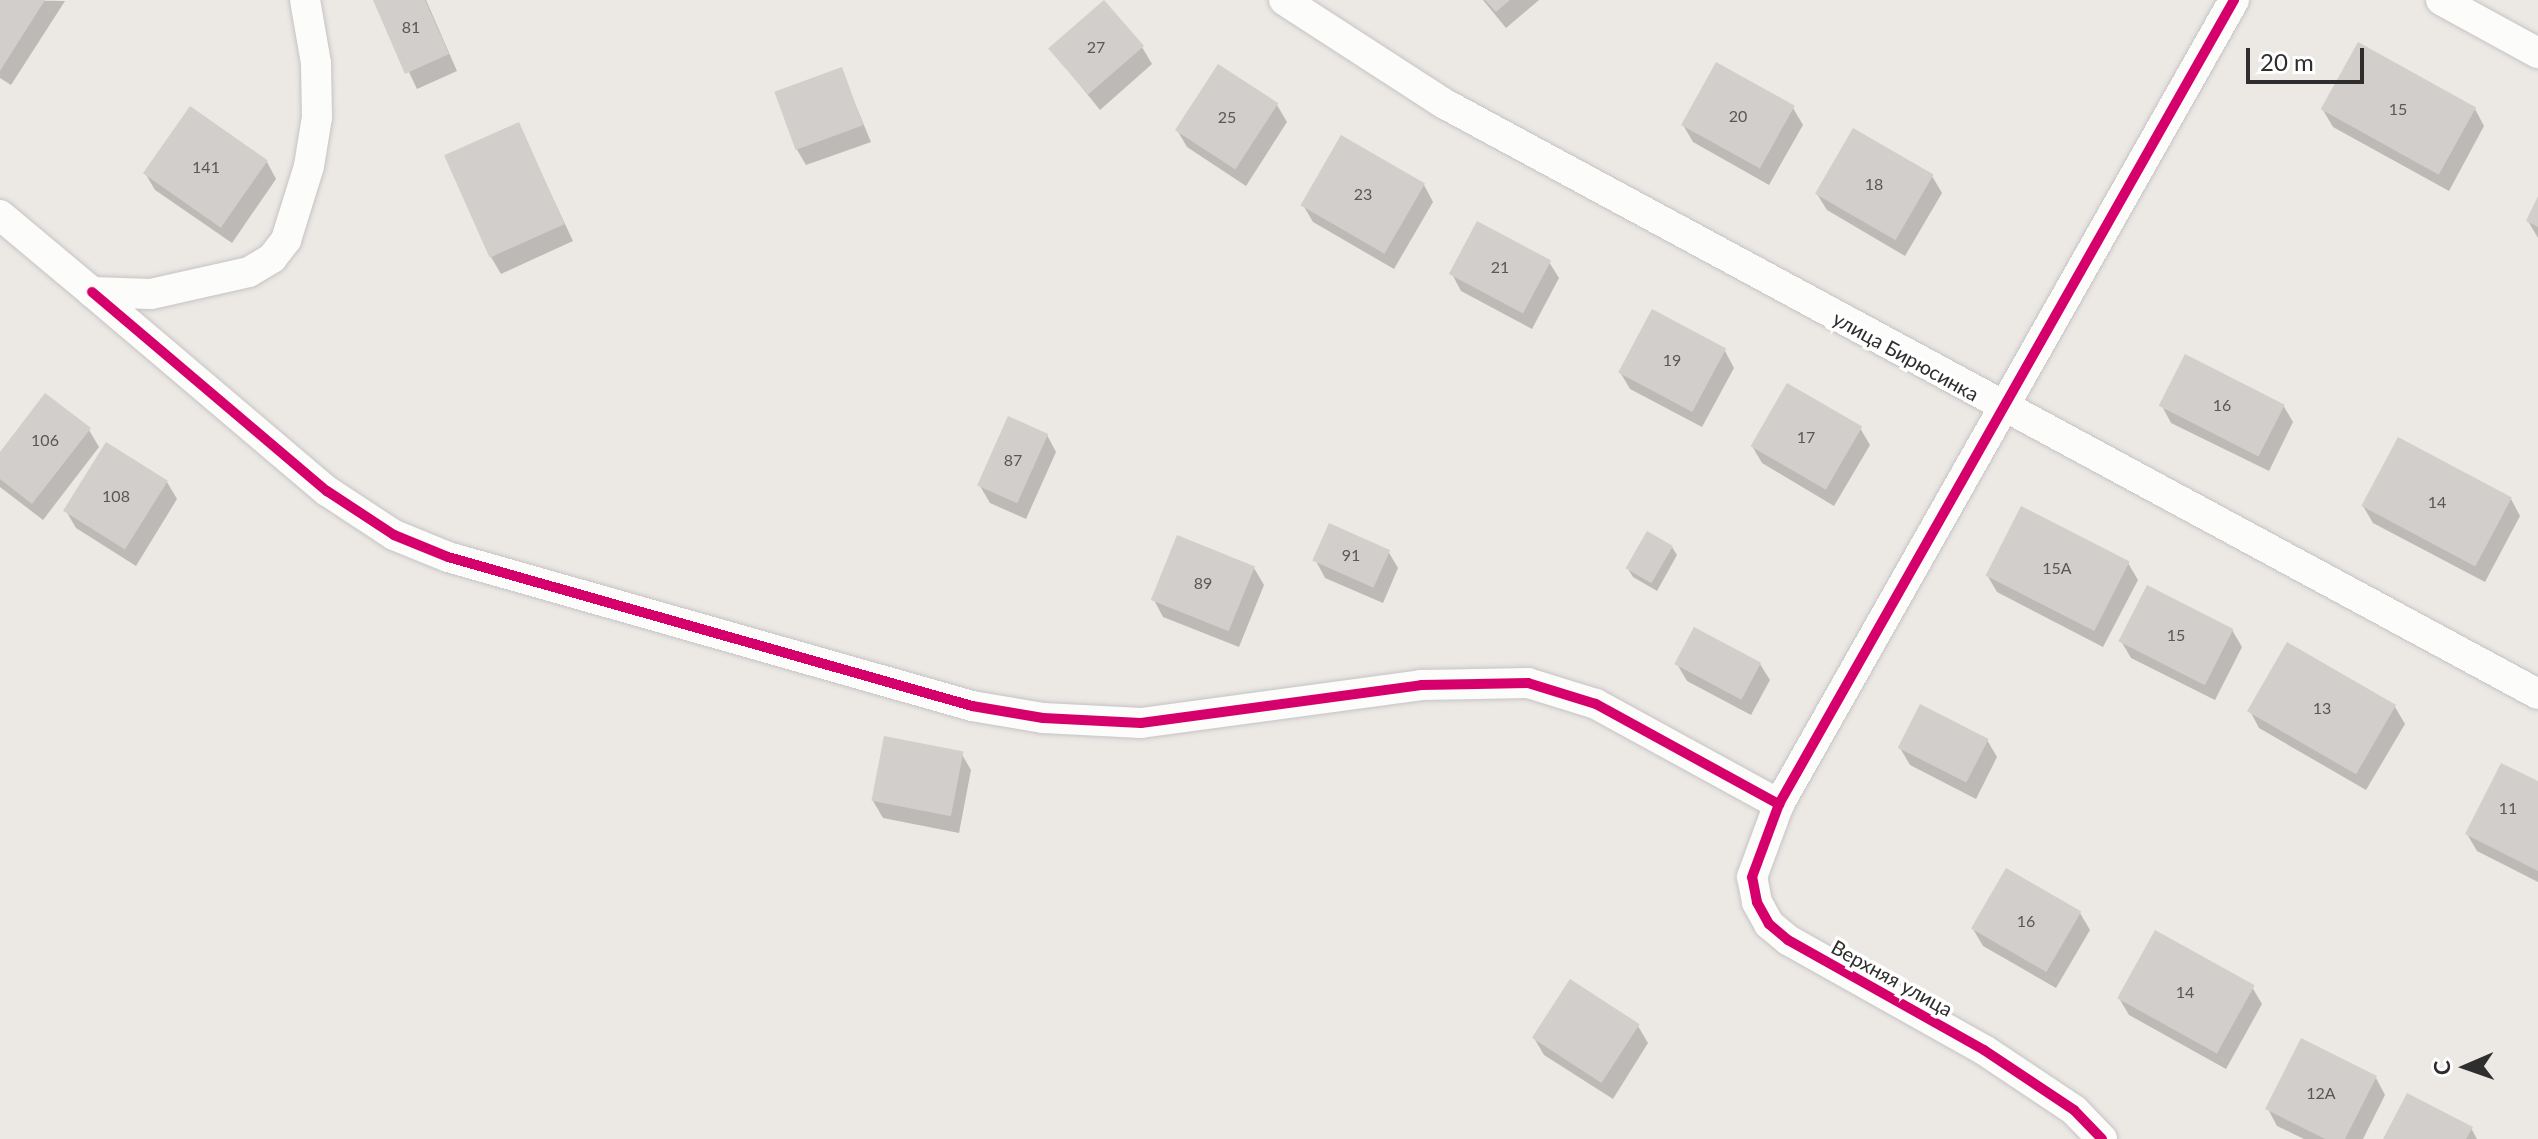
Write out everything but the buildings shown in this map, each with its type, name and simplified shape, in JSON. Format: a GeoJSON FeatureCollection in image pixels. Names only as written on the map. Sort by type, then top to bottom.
{"type":"FeatureCollection","features":[{"type":"Feature","properties":{"kind":"street"},"geometry":{"type":"LineString","coordinates":[[92,292],[151,294],[249,272],[272,258],[291,225],[317,117],[316,63],[305,0]]}},
{"type":"Feature","properties":{"kind":"street","name":"улица Бирюсинка"},"geometry":{"type":"LineString","coordinates":[[1284,0],[1443,103],[2000,407],[2538,694]]}},
{"type":"Feature","properties":{"kind":"street","name":"Верхняя улица"},"geometry":{"type":"LineString","coordinates":[[2102,1139],[2074,1110],[1984,1050],[1788,940],[1769,924],[1757,902],[1752,877],[1779,804],[2000,407],[2234,0]]}},
{"type":"Feature","properties":{"kind":"street"},"geometry":{"type":"LineString","coordinates":[[2441,0],[2538,53]]}},
{"type":"Feature","properties":{"kind":"street"},"geometry":{"type":"LineString","coordinates":[[0,215],[327,491],[394,535],[448,557],[972,706],[1043,718],[1141,723],[1421,685],[1528,683],[1596,704],[1779,804]]}},
{"type":"Feature","properties":{"kind":"cycle path"},"geometry":{"type":"LineString","coordinates":[[2102,1139],[2074,1110],[1984,1050],[1788,940],[1769,924],[1757,902],[1752,877],[1779,804],[2234,0]]}},
{"type":"Feature","properties":{"kind":"cycle path"},"geometry":{"type":"LineString","coordinates":[[92,292],[327,491],[394,535],[448,557],[972,706],[1043,718],[1141,723],[1421,685],[1528,683],[1596,704],[1779,804]]}}]}
